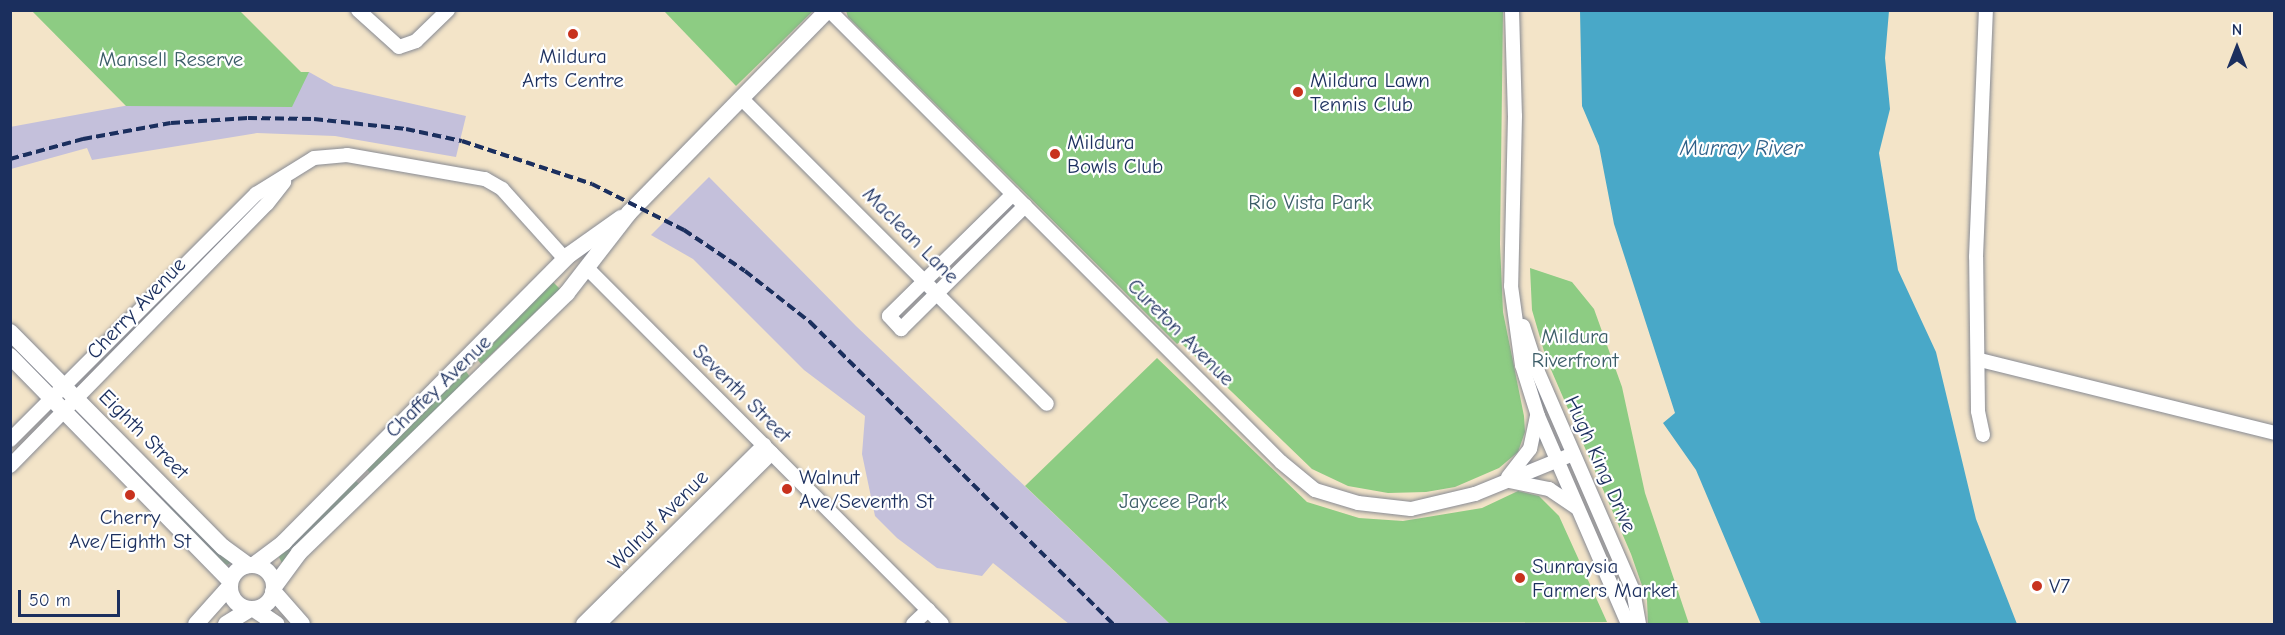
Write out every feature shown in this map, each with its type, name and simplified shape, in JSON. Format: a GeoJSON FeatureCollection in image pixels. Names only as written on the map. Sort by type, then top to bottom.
{"type":"FeatureCollection","features":[{"type":"Feature","properties":{"kind":"street"},"geometry":{"type":"LineString","coordinates":[[358,10],[391,42],[403,46],[416,41],[448,10]]}},
{"type":"Feature","properties":{"kind":"street","name":"Chaffey Avenue"},"geometry":{"type":"LineString","coordinates":[[274,589],[299,553],[588,269],[629,213],[829,10]]}},
{"type":"Feature","properties":{"kind":"street","name":"Cureton Avenue"},"geometry":{"type":"LineString","coordinates":[[829,10],[1281,462],[1315,490],[1358,502],[1411,509],[1442,505],[1573,454]]}},
{"type":"Feature","properties":{"kind":"street","name":"Hugh King Drive"},"geometry":{"type":"LineString","coordinates":[[1512,10],[1515,116],[1511,286],[1522,365],[1537,414],[1628,624]]}},
{"type":"Feature","properties":{"kind":"street"},"geometry":{"type":"LineString","coordinates":[[1983,435],[1977,411],[1980,360],[1976,256],[1986,10]]}},
{"type":"Feature","properties":{"kind":"street","name":"Maclean Lane"},"geometry":{"type":"LineString","coordinates":[[742,99],[926,279],[1047,404]]}},
{"type":"Feature","properties":{"kind":"street","name":"Cherry Avenue"},"geometry":{"type":"LineString","coordinates":[[10,440],[256,194],[289,176],[314,158],[330,155],[472,176],[495,183],[568,255]]}},
{"type":"Feature","properties":{"kind":"street","name":"Cherry Avenue"},"geometry":{"type":"LineString","coordinates":[[10,466],[267,204],[289,176]]}},
{"type":"Feature","properties":{"kind":"street"},"geometry":{"type":"LineString","coordinates":[[1013,194],[889,316],[901,329],[1025,206]]}},
{"type":"Feature","properties":{"kind":"street","name":"Chaffey Avenue"},"geometry":{"type":"LineString","coordinates":[[251,565],[284,542],[568,255],[629,213]]}},
{"type":"Feature","properties":{"kind":"street"},"geometry":{"type":"LineString","coordinates":[[568,255],[588,269]]}},
{"type":"Feature","properties":{"kind":"street","name":"Seventh Street"},"geometry":{"type":"LineString","coordinates":[[588,269],[942,624]]}},
{"type":"Feature","properties":{"kind":"street","name":"Hugh King Drive"},"geometry":{"type":"LineString","coordinates":[[1511,286],[1538,372],[1633,590],[1639,624]]}},
{"type":"Feature","properties":{"kind":"street","name":"Eighth Street"},"geometry":{"type":"LineString","coordinates":[[10,332],[223,547],[251,565]]}},
{"type":"Feature","properties":{"kind":"street","name":"Eighth Street"},"geometry":{"type":"LineString","coordinates":[[10,356],[230,583]]}},
{"type":"Feature","properties":{"kind":"street"},"geometry":{"type":"LineString","coordinates":[[466,360],[481,375]]}},
{"type":"Feature","properties":{"kind":"street"},"geometry":{"type":"LineString","coordinates":[[1980,360],[2274,433]]}},
{"type":"Feature","properties":{"kind":"street"},"geometry":{"type":"LineString","coordinates":[[1537,414],[1530,449],[1504,481],[1549,489],[1580,510]]}},
{"type":"Feature","properties":{"kind":"street","name":"Walnut Avenue"},"geometry":{"type":"LineString","coordinates":[[583,624],[768,449]]}},
{"type":"Feature","properties":{"kind":"street","name":"Walnut Avenue"},"geometry":{"type":"LineString","coordinates":[[599,624],[768,449]]}},
{"type":"Feature","properties":{"kind":"street"},"geometry":{"type":"LineString","coordinates":[[354,471],[369,485]]}},
{"type":"Feature","properties":{"kind":"street"},"geometry":{"type":"LineString","coordinates":[[196,624],[230,583],[237,570],[251,565],[270,574],[274,589],[302,624]]}},
{"type":"Feature","properties":{"kind":"street"},"geometry":{"type":"LineString","coordinates":[[230,583],[233,598],[276,624]]}},
{"type":"Feature","properties":{"kind":"street"},"geometry":{"type":"LineString","coordinates":[[226,624],[266,603],[274,589]]}},
{"type":"Feature","properties":{"kind":"street"},"geometry":{"type":"LineString","coordinates":[[913,624],[928,610]]}},
{"type":"Feature","properties":{"kind":"shaded area"},"geometry":{"type":"Polygon","coordinates":[[[309,72],[334,86],[466,116],[456,157],[335,136],[257,133],[92,160],[87,148],[11,169],[10,127],[309,72]]]}},
{"type":"Feature","properties":{"kind":"shaded area"},"geometry":{"type":"Polygon","coordinates":[[[709,177],[856,326],[1170,624],[1069,624],[993,563],[982,576],[937,568],[897,538],[875,516],[862,454],[865,416],[804,370],[693,259],[651,235],[709,177]]]}},
{"type":"Feature","properties":{"kind":"green space","name":"Mansell Reserve"},"geometry":{"type":"Polygon","coordinates":[[[32,11],[240,11],[301,72],[309,72],[292,107],[126,106],[32,11]]]}},
{"type":"Feature","properties":{"kind":"green space"},"geometry":{"type":"Polygon","coordinates":[[[664,11],[813,11],[736,86],[664,11]]]}},
{"type":"Feature","properties":{"kind":"green space","name":"Rio Vista Park"},"geometry":{"type":"Polygon","coordinates":[[[846,11],[1503,11],[1500,244],[1503,312],[1524,416],[1525,432],[1518,452],[1499,468],[1455,487],[1426,492],[1388,493],[1348,486],[1312,469],[1180,342],[1177,344],[848,17],[846,11]]]}},
{"type":"Feature","properties":{"kind":"green space","name":"Mildura Riverfront"},"geometry":{"type":"Polygon","coordinates":[[[1530,268],[1572,282],[1594,309],[1622,387],[1645,493],[1689,624],[1648,624],[1647,600],[1631,554],[1546,358],[1532,310],[1530,268]]]}},
{"type":"Feature","properties":{"kind":"green space"},"geometry":{"type":"Polygon","coordinates":[[[552,281],[560,289],[481,364],[476,358],[552,281]]]}},
{"type":"Feature","properties":{"kind":"green space","name":"Jaycee Park"},"geometry":{"type":"Polygon","coordinates":[[[1157,358],[1307,502],[1359,518],[1403,521],[1482,508],[1518,491],[1539,496],[1559,516],[1607,622],[1170,624],[1025,486],[1157,358]]]}},
{"type":"Feature","properties":{"kind":"green space"},"geometry":{"type":"Polygon","coordinates":[[[465,370],[470,377],[370,473],[366,468],[465,370]]]}},
{"type":"Feature","properties":{"kind":"green space"},"geometry":{"type":"Polygon","coordinates":[[[355,480],[360,485],[282,563],[279,557],[288,546],[355,480]]]}},
{"type":"Feature","properties":{"kind":"green space"},"geometry":{"type":"Polygon","coordinates":[[[167,497],[233,561],[227,565],[222,562],[162,502],[167,497]]]}},
{"type":"Feature","properties":{"kind":"water","name":"Murray River"},"geometry":{"type":"Polygon","coordinates":[[[1580,11],[1889,11],[1885,58],[1890,109],[1879,153],[1898,270],[1936,352],[1976,519],[2017,624],[1761,624],[1696,470],[1663,423],[1675,413],[1614,224],[1599,146],[1582,106],[1580,11]]]}},
{"type":"Feature","properties":{"kind":"railway"},"geometry":{"type":"LineString","coordinates":[[10,159],[83,139],[171,123],[248,118],[314,119],[406,129],[462,141],[592,184],[684,230],[745,271],[810,322],[1113,624]]}},
{"type":"Feature","properties":{"kind":"place","name":"Mildura Arts Centre"},"geometry":{"type":"Point","coordinates":[573,34]}},
{"type":"Feature","properties":{"kind":"place","name":"Mildura Lawn Tennis Club"},"geometry":{"type":"Point","coordinates":[1298,92]}},
{"type":"Feature","properties":{"kind":"place","name":"Mildura Bowls Club"},"geometry":{"type":"Point","coordinates":[1055,154]}},
{"type":"Feature","properties":{"kind":"place","name":"Walnut Ave/Seventh St"},"geometry":{"type":"Point","coordinates":[787,489]}},
{"type":"Feature","properties":{"kind":"place","name":"Cherry Ave/Eighth St"},"geometry":{"type":"Point","coordinates":[130,495]}},
{"type":"Feature","properties":{"kind":"place","name":"Sunraysia Farmers Market"},"geometry":{"type":"Point","coordinates":[1520,578]}},
{"type":"Feature","properties":{"kind":"place","name":"V7"},"geometry":{"type":"Point","coordinates":[2037,586]}}]}
